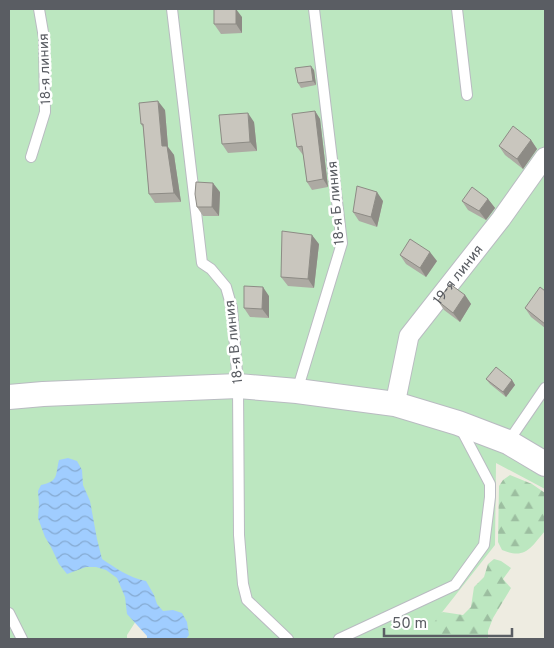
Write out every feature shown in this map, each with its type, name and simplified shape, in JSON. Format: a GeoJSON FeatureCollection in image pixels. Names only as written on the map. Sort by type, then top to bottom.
{"type":"FeatureCollection","features":[{"type":"Feature","properties":{"kind":"street","name":"19-я линия"},"geometry":{"type":"LineString","coordinates":[[395,404],[409,336],[501,219],[545,157]]}},
{"type":"Feature","properties":{"kind":"street"},"geometry":{"type":"LineString","coordinates":[[9,397],[238,386],[297,391],[395,404],[458,423],[508,442],[545,464]]}},
{"type":"Feature","properties":{"kind":"lane","name":"18-я линия"},"geometry":{"type":"LineString","coordinates":[[31,157],[45,112],[44,38],[39,9]]}},
{"type":"Feature","properties":{"kind":"lane","name":"18-я В линия"},"geometry":{"type":"LineString","coordinates":[[172,9],[202,263],[211,269],[226,286],[232,308],[238,386],[239,535],[243,584],[247,600],[288,639]]}},
{"type":"Feature","properties":{"kind":"lane","name":"18-я Б линия"},"geometry":{"type":"LineString","coordinates":[[297,391],[342,244],[314,9]]}},
{"type":"Feature","properties":{"kind":"lane"},"geometry":{"type":"LineString","coordinates":[[458,9],[468,95]]}},
{"type":"Feature","properties":{"kind":"lane"},"geometry":{"type":"LineString","coordinates":[[508,442],[545,388]]}},
{"type":"Feature","properties":{"kind":"lane"},"geometry":{"type":"LineString","coordinates":[[339,639],[455,585],[484,545],[490,484],[458,423]]}},
{"type":"Feature","properties":{"kind":"lane"},"geometry":{"type":"LineString","coordinates":[[9,613],[22,639]]}},
{"type":"Feature","properties":{"kind":"green space"},"geometry":{"type":"Polygon","coordinates":[[[9,9],[545,9],[545,489],[496,463],[495,545],[432,625],[425,639],[188,639],[150,599],[127,635],[127,639],[9,639],[9,9]]]}},
{"type":"Feature","properties":{"kind":"green space"},"geometry":{"type":"Polygon","coordinates":[[[510,475],[532,484],[545,493],[545,531],[532,547],[517,554],[502,550],[498,542],[499,486],[510,475]]]}},
{"type":"Feature","properties":{"kind":"green space"},"geometry":{"type":"Polygon","coordinates":[[[494,559],[501,561],[511,568],[503,579],[511,588],[493,618],[488,631],[488,639],[404,639],[431,618],[443,612],[463,615],[471,607],[474,587],[484,577],[488,564],[494,559]]]}},
{"type":"Feature","properties":{"kind":"water"},"geometry":{"type":"Polygon","coordinates":[[[68,458],[77,461],[82,470],[83,485],[90,501],[102,559],[128,575],[146,581],[157,604],[163,611],[173,610],[182,613],[187,622],[189,635],[186,639],[147,639],[147,636],[127,614],[125,597],[117,578],[106,570],[96,567],[86,567],[67,574],[59,564],[45,537],[38,518],[38,491],[41,485],[54,480],[59,460],[68,458]]]}},
{"type":"Feature","properties":{"kind":"building"},"geometry":{"type":"Polygon","coordinates":[[[214,9],[236,9],[236,24],[214,24],[214,9]]]}},
{"type":"Feature","properties":{"kind":"building"},"geometry":{"type":"Polygon","coordinates":[[[311,66],[313,81],[298,83],[295,68],[311,66]]]}},
{"type":"Feature","properties":{"kind":"building"},"geometry":{"type":"Polygon","coordinates":[[[158,101],[162,146],[167,146],[174,193],[149,194],[143,124],[141,124],[139,103],[158,101]]]}},
{"type":"Feature","properties":{"kind":"building"},"geometry":{"type":"Polygon","coordinates":[[[315,111],[323,179],[307,182],[302,146],[297,147],[292,114],[315,111]]]}},
{"type":"Feature","properties":{"kind":"building"},"geometry":{"type":"Polygon","coordinates":[[[248,113],[250,142],[222,144],[219,115],[248,113]]]}},
{"type":"Feature","properties":{"kind":"building"},"geometry":{"type":"Polygon","coordinates":[[[513,126],[531,140],[517,159],[499,146],[513,126]]]}},
{"type":"Feature","properties":{"kind":"building"},"geometry":{"type":"Polygon","coordinates":[[[196,182],[213,183],[212,207],[197,207],[196,182]]]}},
{"type":"Feature","properties":{"kind":"building"},"geometry":{"type":"Polygon","coordinates":[[[357,186],[377,192],[371,217],[353,212],[357,186]]]}},
{"type":"Feature","properties":{"kind":"building"},"geometry":{"type":"Polygon","coordinates":[[[472,187],[488,199],[479,211],[462,201],[472,187]]]}},
{"type":"Feature","properties":{"kind":"building"},"geometry":{"type":"Polygon","coordinates":[[[282,231],[312,235],[308,279],[281,277],[282,231]]]}},
{"type":"Feature","properties":{"kind":"building"},"geometry":{"type":"Polygon","coordinates":[[[410,239],[430,252],[420,268],[400,255],[410,239]]]}},
{"type":"Feature","properties":{"kind":"building"},"geometry":{"type":"Polygon","coordinates":[[[450,284],[465,295],[453,313],[438,301],[450,284]]]}},
{"type":"Feature","properties":{"kind":"building"},"geometry":{"type":"Polygon","coordinates":[[[244,286],[263,287],[262,309],[244,308],[244,286]]]}},
{"type":"Feature","properties":{"kind":"building"},"geometry":{"type":"Polygon","coordinates":[[[540,287],[545,291],[545,324],[525,308],[540,287]]]}},
{"type":"Feature","properties":{"kind":"building"},"geometry":{"type":"Polygon","coordinates":[[[496,367],[512,380],[503,392],[486,379],[496,367]]]}}]}
